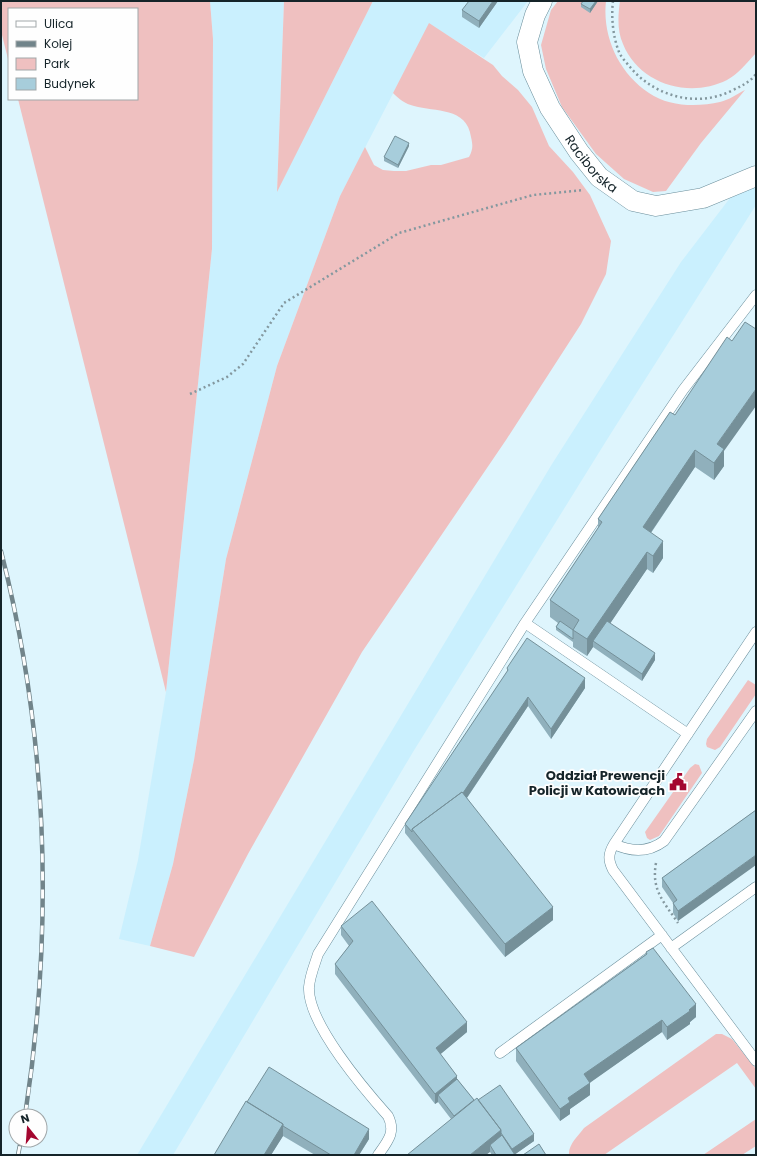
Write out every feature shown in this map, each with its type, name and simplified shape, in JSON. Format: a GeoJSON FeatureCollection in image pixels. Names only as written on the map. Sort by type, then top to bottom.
{"type":"FeatureCollection","features":[{"type":"Feature","properties":{"kind":"street","name":"Raciborska"},"geometry":{"type":"LineString","coordinates":[[542,1],[535,15],[527,42],[533,71],[550,108],[579,152],[599,177],[633,201],[656,206],[703,198],[756,176]]}},
{"type":"Feature","properties":{"kind":"lane"},"geometry":{"type":"LineString","coordinates":[[378,1155],[391,1135],[392,1125],[388,1116],[329,1043],[311,999],[309,988],[311,975],[318,954],[525,624],[683,390],[756,295]]}},
{"type":"Feature","properties":{"kind":"lane"},"geometry":{"type":"LineString","coordinates":[[525,624],[688,734]]}},
{"type":"Feature","properties":{"kind":"lane"},"geometry":{"type":"LineString","coordinates":[[756,632],[614,844],[609,852],[608,861],[613,870],[756,1062]]}},
{"type":"Feature","properties":{"kind":"lane"},"geometry":{"type":"LineString","coordinates":[[614,844],[625,849],[643,850],[657,847],[664,841],[756,711]]}},
{"type":"Feature","properties":{"kind":"lane"},"geometry":{"type":"LineString","coordinates":[[671,948],[756,887]]}},
{"type":"Feature","properties":{"kind":"lane"},"geometry":{"type":"LineString","coordinates":[[500,1053],[662,935]]}},
{"type":"Feature","properties":{"kind":"path"},"geometry":{"type":"LineString","coordinates":[[613,1],[614,30],[619,53],[635,73],[656,89],[676,98],[702,99],[722,95],[750,82],[756,74]]}},
{"type":"Feature","properties":{"kind":"path"},"geometry":{"type":"LineString","coordinates":[[190,394],[227,377],[244,364],[270,327],[284,303],[399,233],[533,195],[584,190],[599,177]]}},
{"type":"Feature","properties":{"kind":"path"},"geometry":{"type":"LineString","coordinates":[[656,862],[653,877],[654,884],[663,900],[688,936]]}},
{"type":"Feature","properties":{"kind":"shaded area"},"geometry":{"type":"Polygon","coordinates":[[[210,1],[284,1],[277,191],[373,1],[528,1],[484,58],[429,24],[340,196],[277,366],[226,559],[194,760],[173,864],[150,946],[119,939],[138,860],[166,692],[212,249],[213,39],[210,1]]]}},
{"type":"Feature","properties":{"kind":"shaded area"},"geometry":{"type":"Polygon","coordinates":[[[756,187],[756,205],[608,438],[413,752],[173,1155],[137,1155],[552,464],[681,262],[730,198],[756,187]]]}},
{"type":"Feature","properties":{"kind":"green space"},"geometry":{"type":"Polygon","coordinates":[[[1,1],[210,1],[213,39],[212,249],[166,692],[18,100],[138,100],[138,8],[8,8],[8,59],[1,31],[1,1]]]}},
{"type":"Feature","properties":{"kind":"green space"},"geometry":{"type":"Polygon","coordinates":[[[284,1],[373,1],[277,192],[284,1]]]}},
{"type":"Feature","properties":{"kind":"green space"},"geometry":{"type":"Polygon","coordinates":[[[558,1],[606,1],[605,14],[610,41],[621,65],[638,85],[657,98],[684,105],[702,105],[723,101],[745,90],[701,143],[666,191],[653,192],[624,179],[596,154],[562,107],[546,69],[541,45],[551,10],[558,1]]]}},
{"type":"Feature","properties":{"kind":"green space"},"geometry":{"type":"Polygon","coordinates":[[[620,1],[756,1],[756,53],[735,75],[712,86],[682,88],[667,84],[653,78],[641,69],[631,58],[623,44],[618,17],[620,1]]]}},
{"type":"Feature","properties":{"kind":"green space"},"geometry":{"type":"Polygon","coordinates":[[[429,23],[493,65],[502,76],[518,90],[532,107],[549,146],[573,172],[590,195],[611,241],[606,274],[581,324],[506,440],[362,652],[248,854],[194,957],[150,946],[173,864],[194,760],[226,559],[277,366],[340,196],[365,147],[374,165],[383,170],[394,171],[406,171],[431,165],[441,165],[469,157],[471,152],[471,137],[468,127],[463,120],[449,112],[422,108],[408,104],[393,93],[429,23]]]}},
{"type":"Feature","properties":{"kind":"green space"},"geometry":{"type":"Polygon","coordinates":[[[748,680],[756,685],[756,694],[720,747],[715,750],[707,747],[707,739],[748,680]]]}},
{"type":"Feature","properties":{"kind":"green space"},"geometry":{"type":"Polygon","coordinates":[[[695,764],[699,765],[702,773],[659,836],[650,840],[647,838],[645,832],[690,768],[695,764]]]}},
{"type":"Feature","properties":{"kind":"green space"},"geometry":{"type":"Polygon","coordinates":[[[716,1034],[722,1034],[732,1039],[756,1069],[756,1089],[737,1063],[604,1155],[569,1155],[572,1144],[584,1128],[716,1034]]]}},
{"type":"Feature","properties":{"kind":"green space"},"geometry":{"type":"Polygon","coordinates":[[[756,1119],[756,1146],[742,1155],[703,1155],[756,1119]]]}},
{"type":"Feature","properties":{"kind":"building"},"geometry":{"type":"Polygon","coordinates":[[[469,1],[493,1],[479,21],[462,10],[469,1]]]}},
{"type":"Feature","properties":{"kind":"building"},"geometry":{"type":"Polygon","coordinates":[[[583,1],[596,1],[590,9],[581,4],[583,1]]]}},
{"type":"Feature","properties":{"kind":"building"},"geometry":{"type":"Polygon","coordinates":[[[395,136],[409,143],[398,165],[384,157],[395,136]]]}},
{"type":"Feature","properties":{"kind":"building"},"geometry":{"type":"Polygon","coordinates":[[[745,322],[756,329],[756,389],[717,444],[724,449],[714,463],[695,450],[643,527],[663,541],[653,556],[647,552],[587,639],[573,630],[579,620],[550,600],[602,522],[598,519],[670,412],[675,415],[727,337],[732,341],[745,322]]]}},
{"type":"Feature","properties":{"kind":"building"},"geometry":{"type":"Polygon","coordinates":[[[560,621],[573,630],[573,639],[556,627],[560,621]]]}},
{"type":"Feature","properties":{"kind":"building"},"geometry":{"type":"Polygon","coordinates":[[[607,621],[655,653],[642,674],[593,641],[607,621]]]}},
{"type":"Feature","properties":{"kind":"building"},"geometry":{"type":"Polygon","coordinates":[[[527,638],[585,678],[551,729],[528,697],[463,793],[462,792],[412,829],[412,832],[405,824],[508,670],[507,668],[527,638]]]}},
{"type":"Feature","properties":{"kind":"building"},"geometry":{"type":"Polygon","coordinates":[[[462,792],[553,907],[505,944],[412,829],[462,792]]]}},
{"type":"Feature","properties":{"kind":"building"},"geometry":{"type":"Polygon","coordinates":[[[756,810],[756,855],[678,911],[673,903],[677,900],[662,878],[756,810]]]}},
{"type":"Feature","properties":{"kind":"building"},"geometry":{"type":"Polygon","coordinates":[[[372,901],[467,1022],[436,1048],[457,1076],[435,1094],[335,964],[353,941],[341,926],[372,901]]]}},
{"type":"Feature","properties":{"kind":"building"},"geometry":{"type":"Polygon","coordinates":[[[653,948],[696,1004],[689,1010],[690,1011],[667,1027],[662,1020],[584,1074],[590,1083],[568,1098],[570,1102],[560,1109],[516,1048],[647,954],[646,952],[653,948]]]}},
{"type":"Feature","properties":{"kind":"building"},"geometry":{"type":"Polygon","coordinates":[[[269,1067],[369,1129],[354,1155],[331,1155],[247,1102],[269,1067]]]}},
{"type":"Feature","properties":{"kind":"building"},"geometry":{"type":"Polygon","coordinates":[[[457,1079],[474,1100],[454,1116],[438,1095],[457,1079]]]}},
{"type":"Feature","properties":{"kind":"building"},"geometry":{"type":"Polygon","coordinates":[[[500,1085],[534,1134],[512,1149],[501,1133],[501,1130],[478,1100],[500,1085]]]}},
{"type":"Feature","properties":{"kind":"building"},"geometry":{"type":"Polygon","coordinates":[[[477,1098],[501,1130],[470,1155],[407,1155],[477,1098]]]}},
{"type":"Feature","properties":{"kind":"building"},"geometry":{"type":"Polygon","coordinates":[[[246,1101],[283,1124],[264,1155],[214,1155],[246,1101]]]}},
{"type":"Feature","properties":{"kind":"building"},"geometry":{"type":"Polygon","coordinates":[[[502,1135],[515,1155],[496,1155],[490,1145],[502,1135]]]}},
{"type":"Feature","properties":{"kind":"building"},"geometry":{"type":"Polygon","coordinates":[[[539,1144],[546,1155],[523,1155],[539,1144]]]}},
{"type":"Feature","properties":{"kind":"railway"},"geometry":{"type":"LineString","coordinates":[[1,551],[17,621],[29,691],[37,761],[42,832],[43,903],[40,974],[34,1045],[26,1108]]}},
{"type":"Feature","properties":{"kind":"railway"},"geometry":{"type":"LineString","coordinates":[[18,1155],[19,1148]]}},
{"type":"Feature","properties":{"kind":"place","name":"Oddział Prewencji Policji w Katowicach"},"geometry":{"type":"Point","coordinates":[678,782]}}]}
